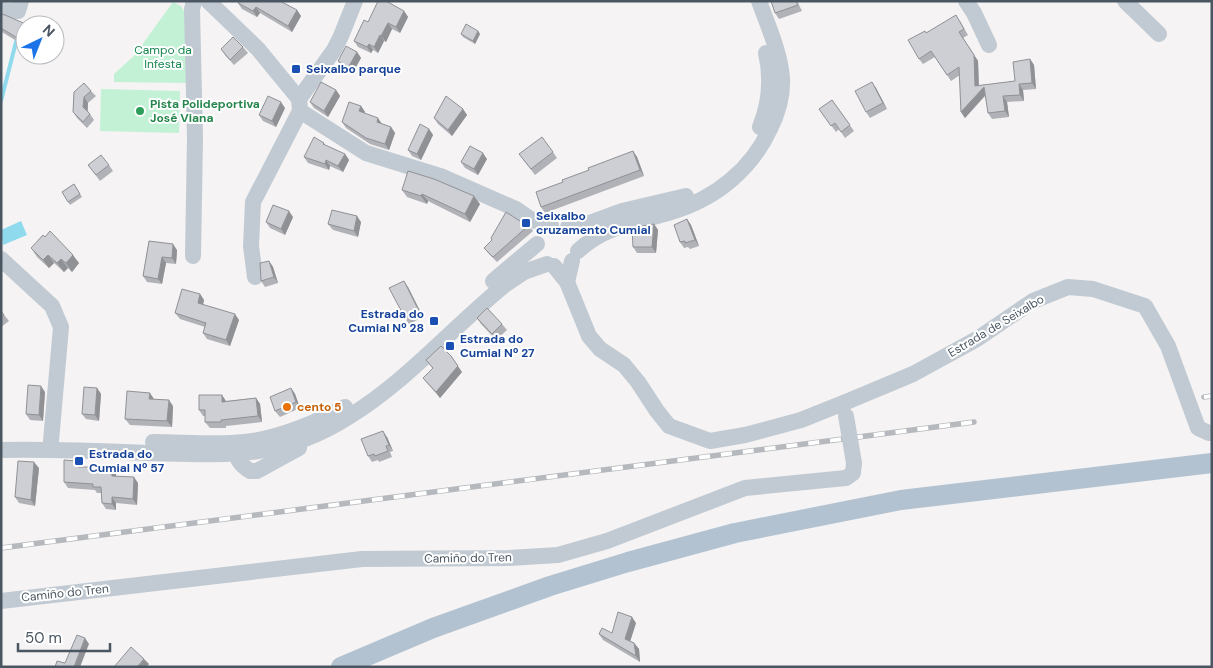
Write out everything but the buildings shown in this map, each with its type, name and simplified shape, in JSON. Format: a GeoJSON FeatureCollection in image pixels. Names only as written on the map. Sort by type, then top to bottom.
{"type":"FeatureCollection","features":[{"type":"Feature","properties":{"kind":"main road"},"geometry":{"type":"LineString","coordinates":[[341,667],[441,625],[550,586],[612,566],[735,533],[900,500],[1212,463]]}},
{"type":"Feature","properties":{"kind":"street"},"geometry":{"type":"LineString","coordinates":[[193,256],[195,138],[192,10],[194,1]]}},
{"type":"Feature","properties":{"kind":"street"},"geometry":{"type":"LineString","coordinates":[[208,1],[258,49],[299,105],[366,153],[444,177],[516,209],[546,230],[574,232],[578,238],[567,282],[539,255],[546,230]]}},
{"type":"Feature","properties":{"kind":"street"},"geometry":{"type":"LineString","coordinates":[[255,277],[252,246],[253,202],[299,105],[334,50],[355,1]]}},
{"type":"Feature","properties":{"kind":"street"},"geometry":{"type":"LineString","coordinates":[[264,454],[326,423],[389,374],[546,230],[600,220],[622,210],[670,201],[693,194],[715,183],[743,157],[763,121],[770,90],[769,67],[750,1]]}},
{"type":"Feature","properties":{"kind":"street"},"geometry":{"type":"LineString","coordinates":[[183,442],[202,449],[264,454],[312,437],[349,417],[377,397],[506,284],[524,272],[551,265],[560,266],[575,256],[601,233],[673,212],[714,193],[730,182],[755,156],[774,122],[781,98],[782,88],[779,63],[759,1]]}},
{"type":"Feature","properties":{"kind":"street"},"geometry":{"type":"LineString","coordinates":[[966,1],[974,13],[989,45]]}},
{"type":"Feature","properties":{"kind":"street"},"geometry":{"type":"LineString","coordinates":[[1125,1],[1159,34]]}},
{"type":"Feature","properties":{"kind":"street"},"geometry":{"type":"LineString","coordinates":[[1,10],[19,6]]}},
{"type":"Feature","properties":{"kind":"street"},"geometry":{"type":"LineString","coordinates":[[1,259],[52,306],[60,327],[51,441]]}},
{"type":"Feature","properties":{"kind":"street","name":"Estrada de Seixalbo"},"geometry":{"type":"LineString","coordinates":[[567,282],[589,336],[600,349],[624,365],[669,426],[710,441],[745,435],[846,409],[977,339],[1033,301],[1068,287],[1093,289],[1145,306],[1168,346],[1198,428],[1212,433]]}},
{"type":"Feature","properties":{"kind":"street"},"geometry":{"type":"LineString","coordinates":[[1,440],[183,442],[257,440],[287,433],[316,422],[350,404]]}},
{"type":"Feature","properties":{"kind":"street","name":"Camiño do Tren"},"geometry":{"type":"LineString","coordinates":[[1,601],[362,559],[510,558],[558,555],[607,541],[745,488],[846,478],[853,473],[854,463],[846,409]]}},
{"type":"Feature","properties":{"kind":"street"},"geometry":{"type":"LineString","coordinates":[[1,450],[237,451]]}},
{"type":"Feature","properties":{"kind":"green space","name":"Campo da Infesta"},"geometry":{"type":"Polygon","coordinates":[[[173,2],[181,6],[188,18],[186,83],[114,82],[114,74],[134,56],[173,2]]]}},
{"type":"Feature","properties":{"kind":"green space","name":"Pista Polideportiva José Viana"},"geometry":{"type":"Polygon","coordinates":[[[101,89],[180,91],[179,133],[100,131],[101,89]]]}},
{"type":"Feature","properties":{"kind":"water"},"geometry":{"type":"Polygon","coordinates":[[[21,221],[27,235],[3,245],[1,230],[21,221]]]}},
{"type":"Feature","properties":{"kind":"waterway"},"geometry":{"type":"LineString","coordinates":[[1,101],[15,46]]}},
{"type":"Feature","properties":{"kind":"railway"},"geometry":{"type":"LineString","coordinates":[[1204,397],[1212,396]]}},
{"type":"Feature","properties":{"kind":"railway"},"geometry":{"type":"LineString","coordinates":[[1,548],[974,422]]}},
{"type":"Feature","properties":{"kind":"place","name":"Seixalbo parque"},"geometry":{"type":"Point","coordinates":[296,69]}},
{"type":"Feature","properties":{"kind":"place","name":"Pista Polideportiva José Viana"},"geometry":{"type":"Point","coordinates":[140,111]}},
{"type":"Feature","properties":{"kind":"place","name":"Seixalbo cruzamento Cumial"},"geometry":{"type":"Point","coordinates":[526,223]}},
{"type":"Feature","properties":{"kind":"place","name":"Estrada do Cumial Nº 28"},"geometry":{"type":"Point","coordinates":[434,321]}},
{"type":"Feature","properties":{"kind":"place","name":"Estrada do Cumial Nº 27"},"geometry":{"type":"Point","coordinates":[450,346]}},
{"type":"Feature","properties":{"kind":"place","name":"cento 5"},"geometry":{"type":"Point","coordinates":[287,407]}},
{"type":"Feature","properties":{"kind":"place","name":"Estrada do Cumial Nº 57"},"geometry":{"type":"Point","coordinates":[79,461]}}]}
